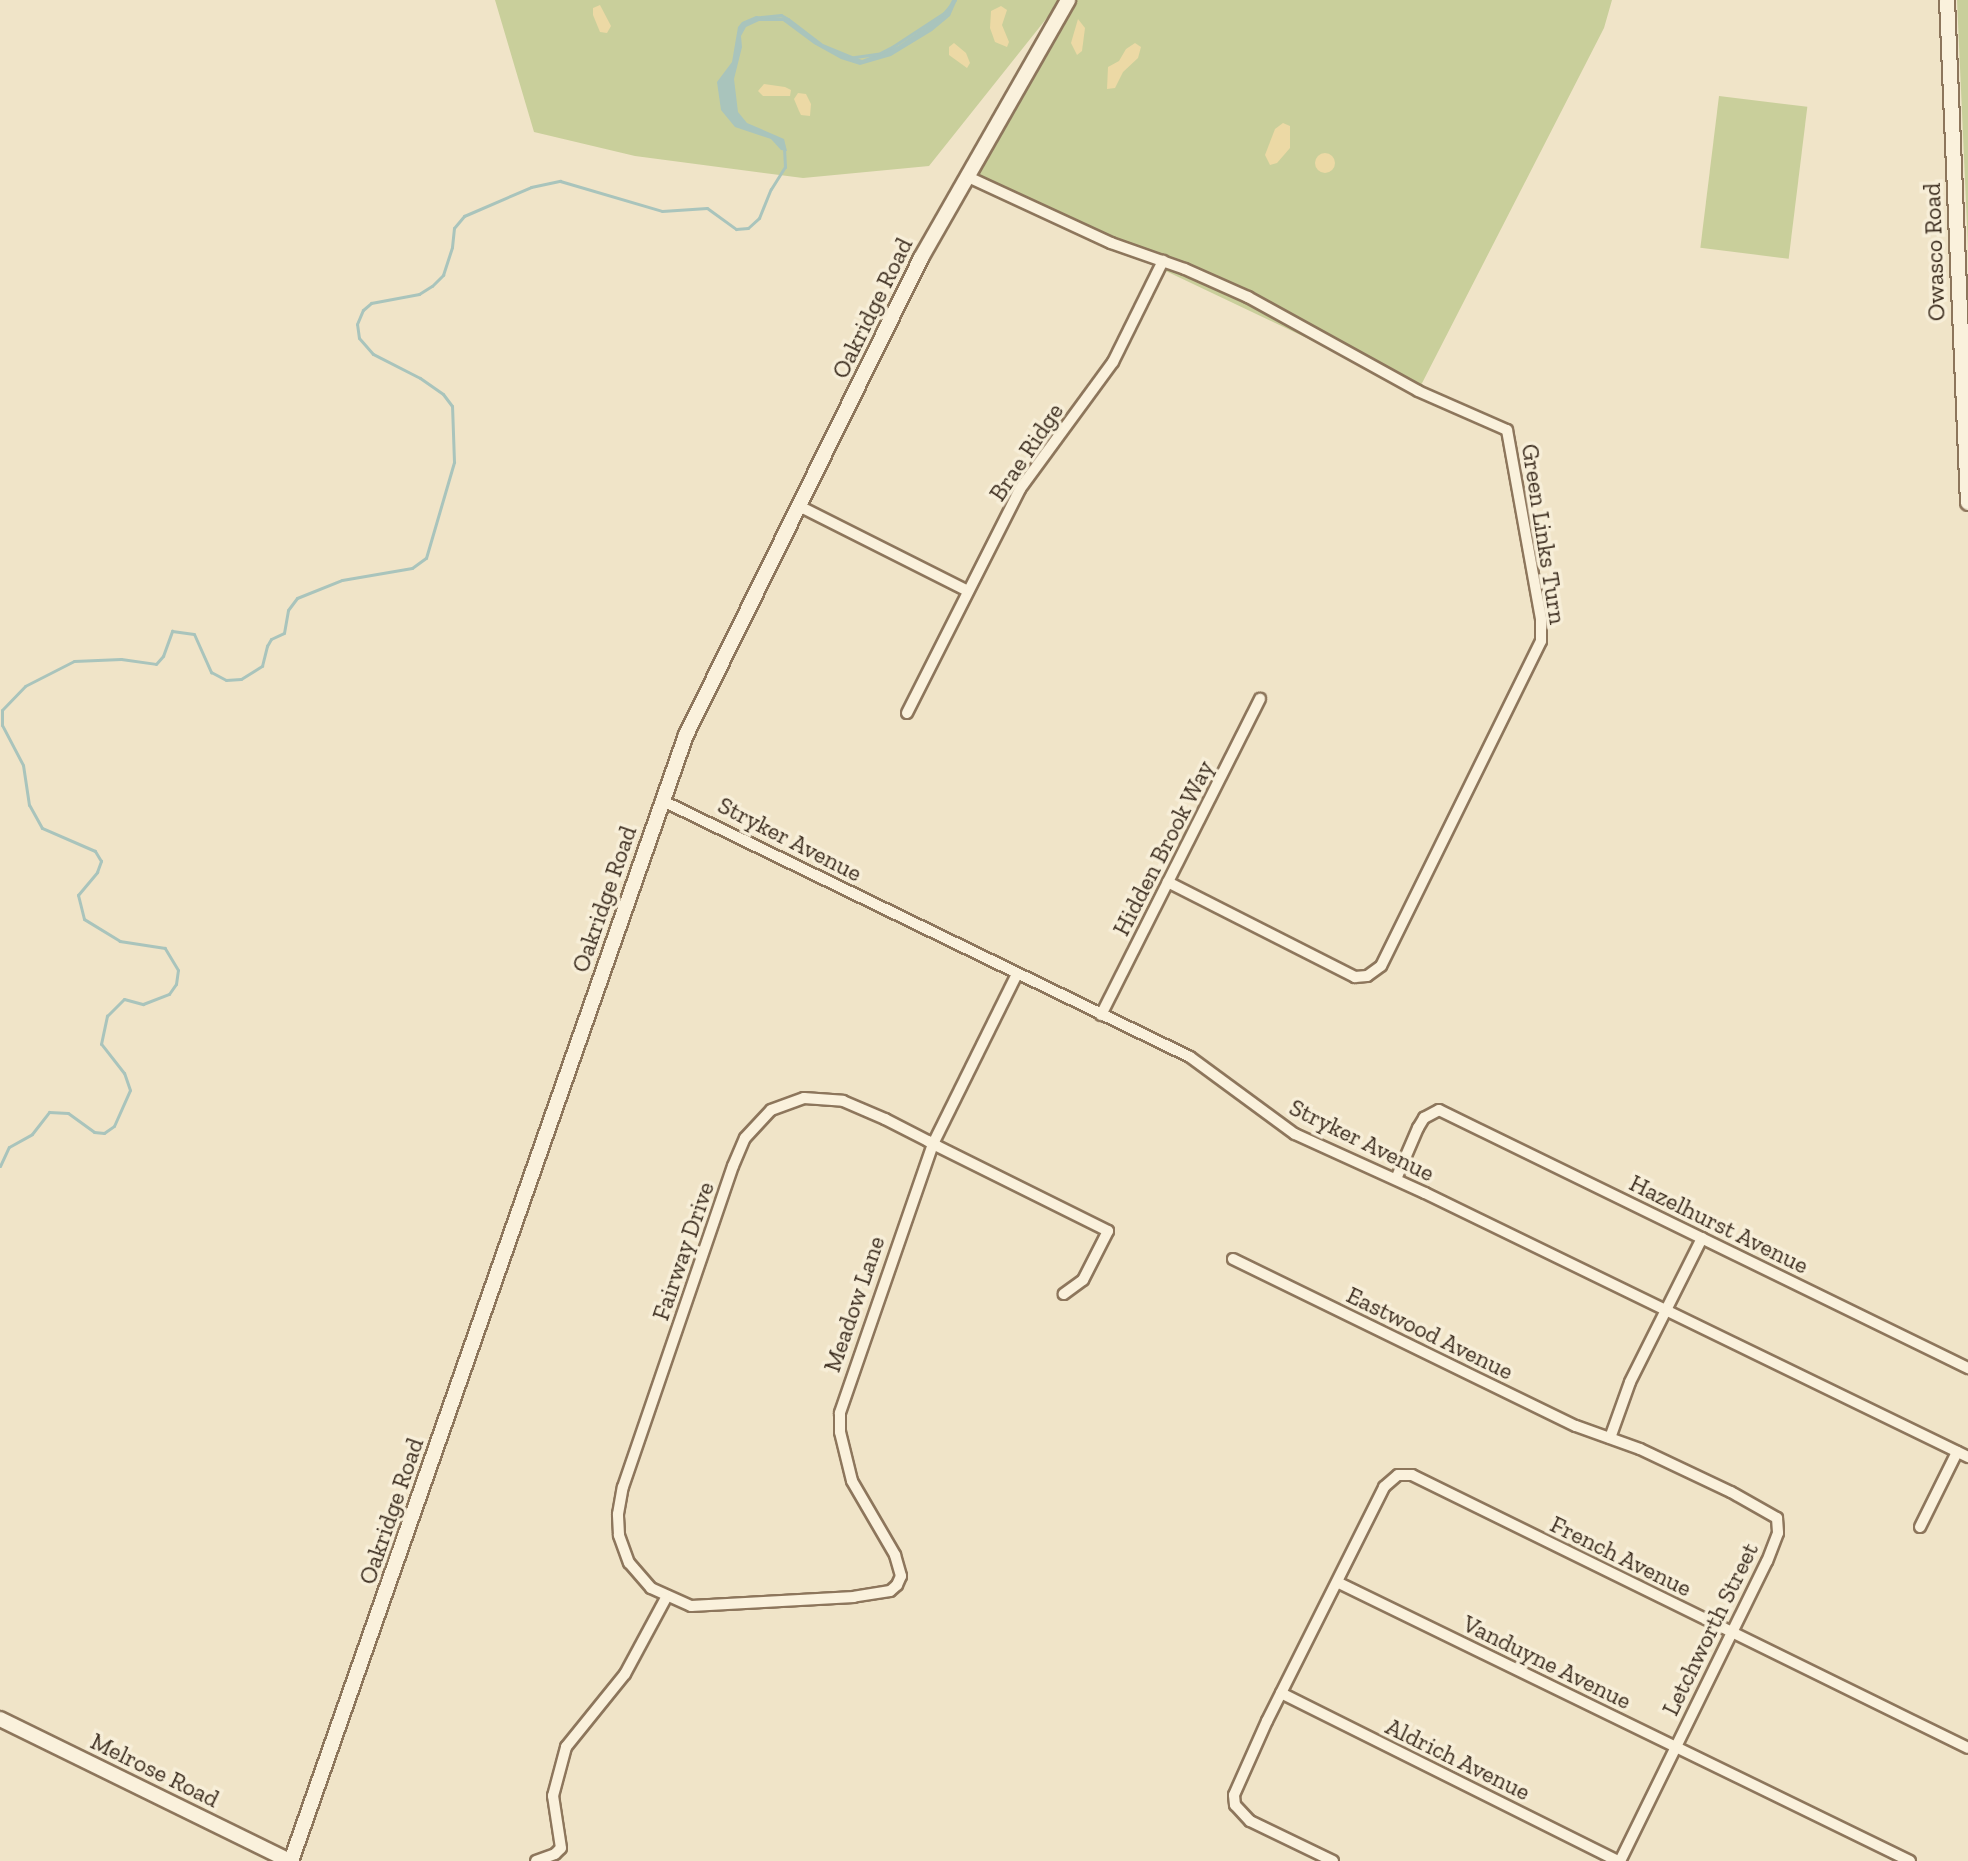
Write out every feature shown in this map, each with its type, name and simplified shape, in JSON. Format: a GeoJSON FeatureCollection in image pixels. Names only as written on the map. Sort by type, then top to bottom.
{"type":"FeatureCollection","features":[{"type":"Feature","properties":{"kind":"street","name":"Oakridge Road"},"geometry":{"type":"LineString","coordinates":[[291,1861],[661,800],[698,708],[921,258],[1068,0]]}},
{"type":"Feature","properties":{"kind":"street","name":"Owasco Road"},"geometry":{"type":"LineString","coordinates":[[1947,0],[1968,503]]}},
{"type":"Feature","properties":{"kind":"street","name":"Green Links Turn"},"geometry":{"type":"LineString","coordinates":[[966,176],[1111,243],[1248,297],[1418,391],[1507,430],[1541,619],[1541,641],[1381,966],[1367,976],[1355,977],[1168,882]]}},
{"type":"Feature","properties":{"kind":"street","name":"Brae Ridge"},"geometry":{"type":"LineString","coordinates":[[907,713],[1020,489],[1113,362],[1163,261]]}},
{"type":"Feature","properties":{"kind":"street"},"geometry":{"type":"LineString","coordinates":[[799,506],[968,591]]}},
{"type":"Feature","properties":{"kind":"street","name":"Hidden Brook Way"},"geometry":{"type":"LineString","coordinates":[[1101,1015],[1260,699]]}},
{"type":"Feature","properties":{"kind":"street","name":"Stryker Avenue"},"geometry":{"type":"LineString","coordinates":[[661,800],[742,836],[1208,1068],[1295,1134],[1396,1179],[1968,1457]]}},
{"type":"Feature","properties":{"kind":"street","name":"Meadow Lane"},"geometry":{"type":"LineString","coordinates":[[828,1599],[890,1591],[901,1576],[895,1555],[852,1481],[840,1432],[840,1413],[933,1144],[1017,974]]}},
{"type":"Feature","properties":{"kind":"street","name":"Fairway Drive"},"geometry":{"type":"LineString","coordinates":[[828,1599],[708,1607],[666,1598],[651,1588],[629,1563],[619,1535],[618,1514],[623,1487],[708,1236],[745,1138],[756,1123],[777,1106],[815,1097],[843,1101],[1108,1231],[1083,1280],[1064,1294]]}},
{"type":"Feature","properties":{"kind":"street","name":"Hazelhurst Avenue"},"geometry":{"type":"LineString","coordinates":[[1396,1179],[1424,1118],[1439,1110],[1968,1368]]}},
{"type":"Feature","properties":{"kind":"street"},"geometry":{"type":"LineString","coordinates":[[1610,1438],[1630,1382],[1702,1238]]}},
{"type":"Feature","properties":{"kind":"street","name":"Eastwood Avenue"},"geometry":{"type":"LineString","coordinates":[[1233,1259],[1550,1413],[1610,1438]]}},
{"type":"Feature","properties":{"kind":"street","name":"Letchworth Street"},"geometry":{"type":"LineString","coordinates":[[1610,1438],[1742,1497],[1777,1518],[1778,1533],[1733,1633],[1619,1861]]}},
{"type":"Feature","properties":{"kind":"street"},"geometry":{"type":"LineString","coordinates":[[1920,1527],[1957,1452]]}},
{"type":"Feature","properties":{"kind":"street","name":"French Avenue"},"geometry":{"type":"LineString","coordinates":[[1339,1583],[1388,1482],[1406,1474],[1968,1748]]}},
{"type":"Feature","properties":{"kind":"street"},"geometry":{"type":"LineString","coordinates":[[1333,1861],[1241,1813],[1235,1805],[1236,1788],[1281,1693],[1339,1583]]}},
{"type":"Feature","properties":{"kind":"street","name":"Vanduyne Avenue"},"geometry":{"type":"LineString","coordinates":[[1339,1583],[1910,1861]]}},
{"type":"Feature","properties":{"kind":"street"},"geometry":{"type":"LineString","coordinates":[[536,1861],[561,1848],[553,1796],[566,1747],[625,1674],[666,1598]]}},
{"type":"Feature","properties":{"kind":"street","name":"Aldrich Avenue"},"geometry":{"type":"LineString","coordinates":[[1281,1693],[1619,1861]]}},
{"type":"Feature","properties":{"kind":"street","name":"Melrose Road"},"geometry":{"type":"LineString","coordinates":[[0,1719],[291,1861]]}},
{"type":"Feature","properties":{"kind":"green space"},"geometry":{"type":"Polygon","coordinates":[[[495,0],[1612,0],[1604,28],[1418,391],[966,176],[1058,4],[929,166],[803,178],[635,156],[534,132],[495,0]]]}},
{"type":"Feature","properties":{"kind":"green space"},"geometry":{"type":"Polygon","coordinates":[[[1957,0],[1968,0],[1968,247],[1957,0]]]}},
{"type":"Feature","properties":{"kind":"green space"},"geometry":{"type":"Polygon","coordinates":[[[1719,96],[1807,107],[1789,259],[1700,248],[1719,96]]]}},
{"type":"Feature","properties":{"kind":"sand"},"geometry":{"type":"Polygon","coordinates":[[[600,5],[611,26],[607,33],[600,32],[593,15],[593,8],[600,5]]]}},
{"type":"Feature","properties":{"kind":"sand"},"geometry":{"type":"Polygon","coordinates":[[[1001,6],[1007,10],[1002,25],[1009,42],[1007,47],[995,42],[990,28],[991,11],[1001,6]]]}},
{"type":"Feature","properties":{"kind":"sand"},"geometry":{"type":"Polygon","coordinates":[[[1078,19],[1085,28],[1082,51],[1077,55],[1071,43],[1078,19]]]}},
{"type":"Feature","properties":{"kind":"sand"},"geometry":{"type":"Polygon","coordinates":[[[954,43],[966,53],[970,63],[967,68],[949,55],[949,47],[954,43]]]}},
{"type":"Feature","properties":{"kind":"sand"},"geometry":{"type":"Polygon","coordinates":[[[1135,43],[1141,47],[1138,58],[1123,72],[1115,88],[1107,89],[1108,67],[1119,61],[1126,49],[1135,43]]]}},
{"type":"Feature","properties":{"kind":"sand"},"geometry":{"type":"Polygon","coordinates":[[[764,84],[785,87],[791,90],[790,96],[763,96],[758,91],[764,84]]]}},
{"type":"Feature","properties":{"kind":"sand"},"geometry":{"type":"Polygon","coordinates":[[[798,93],[806,94],[811,104],[810,116],[801,115],[794,99],[798,93]]]}},
{"type":"Feature","properties":{"kind":"sand"},"geometry":{"type":"Polygon","coordinates":[[[1283,123],[1290,126],[1290,148],[1277,163],[1270,165],[1265,155],[1275,129],[1283,123]]]}},
{"type":"Feature","properties":{"kind":"sand"},"geometry":{"type":"Polygon","coordinates":[[[1321,153],[1329,153],[1335,163],[1329,173],[1321,173],[1315,167],[1315,159],[1321,153]]]}},
{"type":"Feature","properties":{"kind":"water"},"geometry":{"type":"Polygon","coordinates":[[[952,0],[957,0],[950,16],[932,31],[891,56],[860,65],[841,59],[814,44],[783,21],[759,21],[746,27],[741,36],[742,47],[734,79],[738,112],[747,123],[784,139],[787,151],[781,150],[771,139],[735,127],[721,110],[717,82],[732,62],[738,27],[742,22],[756,16],[789,18],[823,44],[862,60],[898,46],[945,14],[952,0]]]}},
{"type":"Feature","properties":{"kind":"waterway"},"geometry":{"type":"LineString","coordinates":[[848,58],[878,54],[892,47],[944,13],[955,0]]}},
{"type":"Feature","properties":{"kind":"waterway"},"geometry":{"type":"LineString","coordinates":[[761,17],[781,15],[788,19]]}},
{"type":"Feature","properties":{"kind":"waterway"},"geometry":{"type":"LineString","coordinates":[[0,1166],[9,1147],[32,1134],[49,1112],[68,1113],[94,1132],[104,1133],[114,1126],[130,1090],[124,1073],[101,1044],[107,1016],[124,999],[143,1004],[169,994],[176,984],[178,970],[165,948],[120,941],[84,919],[78,895],[97,872],[101,861],[95,851],[42,828],[29,805],[23,765],[2,725],[2,710],[25,686],[74,661],[121,659],[156,664],[163,656],[172,631],[194,634],[211,672],[226,680],[241,679],[262,666],[267,646],[271,639],[284,633],[288,610],[297,598],[342,580],[412,568],[426,558],[454,462],[452,406],[443,394],[420,378],[373,354],[359,338],[357,324],[363,310],[371,303],[419,294],[443,275],[454,228],[464,216],[531,187],[560,181],[662,211],[707,208],[736,229],[748,228],[759,218],[771,189],[785,167],[784,150]]}}]}
